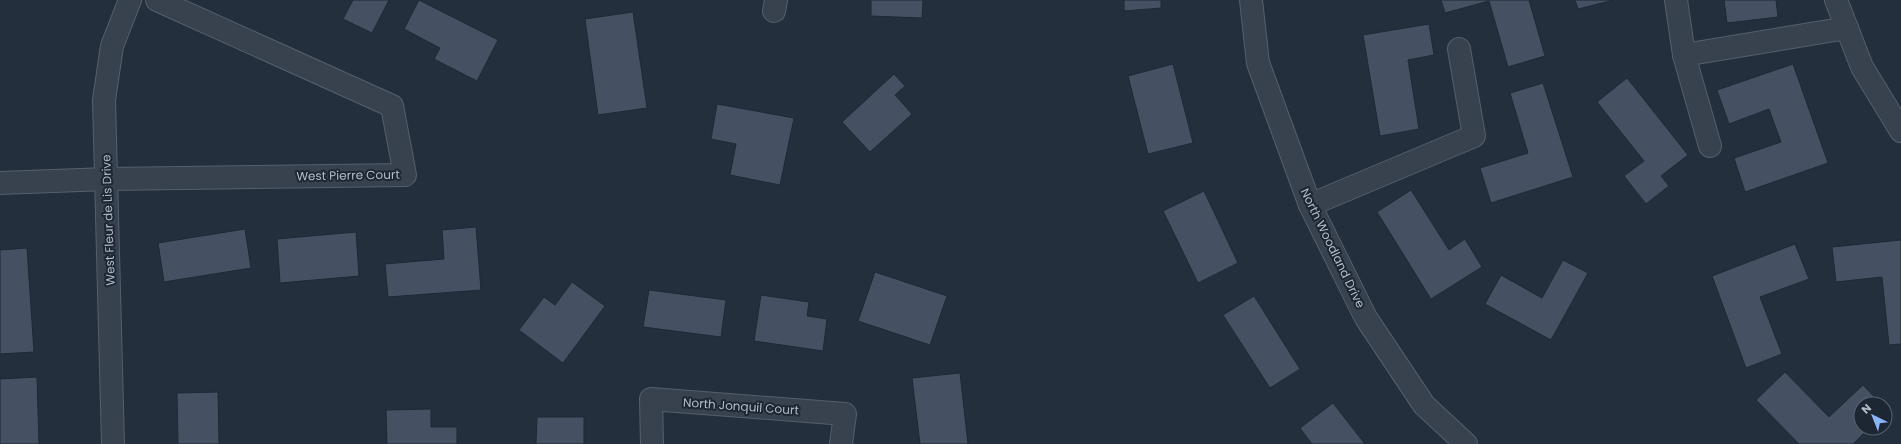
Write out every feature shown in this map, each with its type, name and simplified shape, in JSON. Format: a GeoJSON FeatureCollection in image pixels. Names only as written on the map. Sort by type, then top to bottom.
{"type":"FeatureCollection","features":[{"type":"Feature","properties":{"kind":"street","name":"West Fleur de Lis Drive"},"geometry":{"type":"LineString","coordinates":[[113,444],[104,100],[112,46],[130,0]]}},
{"type":"Feature","properties":{"kind":"street","name":"West Pierre Court"},"geometry":{"type":"LineString","coordinates":[[107,179],[405,175],[392,106],[157,0]]}},
{"type":"Feature","properties":{"kind":"street","name":"North Woodland Drive"},"geometry":{"type":"LineString","coordinates":[[1251,0],[1258,63],[1310,205],[1366,318],[1424,405],[1466,444]]}},
{"type":"Feature","properties":{"kind":"street"},"geometry":{"type":"LineString","coordinates":[[1676,0],[1684,55],[1710,146]]}},
{"type":"Feature","properties":{"kind":"street"},"geometry":{"type":"LineString","coordinates":[[1836,0],[1862,67],[1901,131]]}},
{"type":"Feature","properties":{"kind":"street"},"geometry":{"type":"LineString","coordinates":[[1684,55],[1847,28]]}},
{"type":"Feature","properties":{"kind":"street"},"geometry":{"type":"LineString","coordinates":[[1310,205],[1474,136],[1459,48]]}},
{"type":"Feature","properties":{"kind":"street"},"geometry":{"type":"LineString","coordinates":[[0,182],[107,179]]}},
{"type":"Feature","properties":{"kind":"street","name":"North Jonquil Court"},"geometry":{"type":"LineString","coordinates":[[652,444],[651,400],[845,414],[841,444]]}},
{"type":"Feature","properties":{"kind":"building"},"geometry":{"type":"Polygon","coordinates":[[[353,0],[389,0],[372,33],[343,19],[353,0]]]}},
{"type":"Feature","properties":{"kind":"building"},"geometry":{"type":"Polygon","coordinates":[[[419,0],[498,40],[477,81],[434,59],[440,48],[404,29],[419,0]]]}},
{"type":"Feature","properties":{"kind":"building"},"geometry":{"type":"Polygon","coordinates":[[[871,0],[923,0],[922,18],[871,16],[871,0]]]}},
{"type":"Feature","properties":{"kind":"building"},"geometry":{"type":"Polygon","coordinates":[[[1124,0],[1161,0],[1161,8],[1124,11],[1124,0]]]}},
{"type":"Feature","properties":{"kind":"building"},"geometry":{"type":"Polygon","coordinates":[[[1441,0],[1529,0],[1545,56],[1508,67],[1489,1],[1445,13],[1441,0]]]}},
{"type":"Feature","properties":{"kind":"building"},"geometry":{"type":"Polygon","coordinates":[[[1575,0],[1614,0],[1578,9],[1575,0]]]}},
{"type":"Feature","properties":{"kind":"building"},"geometry":{"type":"Polygon","coordinates":[[[1724,0],[1776,0],[1778,17],[1727,23],[1724,0]]]}},
{"type":"Feature","properties":{"kind":"building"},"geometry":{"type":"Polygon","coordinates":[[[633,12],[647,108],[598,115],[585,19],[633,12]]]}},
{"type":"Feature","properties":{"kind":"building"},"geometry":{"type":"Polygon","coordinates":[[[1429,24],[1434,55],[1408,60],[1419,129],[1380,136],[1363,35],[1429,24]]]}},
{"type":"Feature","properties":{"kind":"building"},"geometry":{"type":"Polygon","coordinates":[[[1173,64],[1193,143],[1148,154],[1128,76],[1173,64]]]}},
{"type":"Feature","properties":{"kind":"building"},"geometry":{"type":"Polygon","coordinates":[[[1793,64],[1828,163],[1745,192],[1734,158],[1781,142],[1769,109],[1729,124],[1717,90],[1793,64]]]}},
{"type":"Feature","properties":{"kind":"building"},"geometry":{"type":"Polygon","coordinates":[[[894,74],[905,86],[895,95],[912,114],[870,152],[842,122],[894,74]]]}},
{"type":"Feature","properties":{"kind":"building"},"geometry":{"type":"Polygon","coordinates":[[[1627,78],[1688,155],[1661,176],[1669,186],[1646,204],[1624,176],[1644,161],[1597,102],[1627,78]]]}},
{"type":"Feature","properties":{"kind":"building"},"geometry":{"type":"Polygon","coordinates":[[[1543,83],[1573,177],[1491,203],[1480,168],[1528,153],[1510,93],[1543,83]]]}},
{"type":"Feature","properties":{"kind":"building"},"geometry":{"type":"Polygon","coordinates":[[[717,104],[794,118],[780,185],[730,175],[736,144],[711,139],[717,104]]]}},
{"type":"Feature","properties":{"kind":"building"},"geometry":{"type":"Polygon","coordinates":[[[1411,190],[1449,250],[1465,239],[1482,267],[1431,299],[1377,212],[1411,190]]]}},
{"type":"Feature","properties":{"kind":"building"},"geometry":{"type":"Polygon","coordinates":[[[1204,191],[1238,263],[1198,283],[1163,211],[1204,191]]]}},
{"type":"Feature","properties":{"kind":"building"},"geometry":{"type":"Polygon","coordinates":[[[476,227],[481,290],[388,297],[385,264],[444,259],[442,230],[476,227]]]}},
{"type":"Feature","properties":{"kind":"building"},"geometry":{"type":"Polygon","coordinates":[[[245,229],[251,268],[164,282],[158,243],[245,229]]]}},
{"type":"Feature","properties":{"kind":"building"},"geometry":{"type":"Polygon","coordinates":[[[356,232],[359,276],[280,283],[277,239],[356,232]]]}},
{"type":"Feature","properties":{"kind":"building"},"geometry":{"type":"Polygon","coordinates":[[[1901,240],[1901,344],[1889,345],[1882,277],[1836,282],[1832,247],[1901,240]]]}},
{"type":"Feature","properties":{"kind":"building"},"geometry":{"type":"Polygon","coordinates":[[[1795,244],[1809,279],[1760,297],[1782,354],[1746,368],[1712,276],[1795,244]]]}},
{"type":"Feature","properties":{"kind":"building"},"geometry":{"type":"Polygon","coordinates":[[[27,248],[34,352],[0,354],[0,250],[27,248]]]}},
{"type":"Feature","properties":{"kind":"building"},"geometry":{"type":"Polygon","coordinates":[[[1563,260],[1588,273],[1551,340],[1485,304],[1501,275],[1542,298],[1563,260]]]}},
{"type":"Feature","properties":{"kind":"building"},"geometry":{"type":"Polygon","coordinates":[[[875,272],[947,296],[930,345],[858,321],[875,272]]]}},
{"type":"Feature","properties":{"kind":"building"},"geometry":{"type":"Polygon","coordinates":[[[572,282],[605,306],[563,363],[519,330],[544,297],[555,305],[572,282]]]}},
{"type":"Feature","properties":{"kind":"building"},"geometry":{"type":"Polygon","coordinates":[[[649,290],[726,300],[721,337],[643,327],[649,290]]]}},
{"type":"Feature","properties":{"kind":"building"},"geometry":{"type":"Polygon","coordinates":[[[761,295],[809,302],[807,316],[827,319],[823,351],[754,341],[761,295]]]}},
{"type":"Feature","properties":{"kind":"building"},"geometry":{"type":"Polygon","coordinates":[[[1254,296],[1300,369],[1270,388],[1223,315],[1254,296]]]}},
{"type":"Feature","properties":{"kind":"building"},"geometry":{"type":"Polygon","coordinates":[[[1785,372],[1829,417],[1863,385],[1873,396],[1853,396],[1853,436],[1861,436],[1853,444],[1799,444],[1756,400],[1785,372]]]}},
{"type":"Feature","properties":{"kind":"building"},"geometry":{"type":"Polygon","coordinates":[[[960,373],[968,444],[920,444],[912,378],[960,373]]]}},
{"type":"Feature","properties":{"kind":"building"},"geometry":{"type":"Polygon","coordinates":[[[37,377],[39,444],[0,444],[0,379],[37,377]]]}},
{"type":"Feature","properties":{"kind":"building"},"geometry":{"type":"Polygon","coordinates":[[[218,392],[219,444],[178,444],[177,393],[218,392]]]}},
{"type":"Feature","properties":{"kind":"building"},"geometry":{"type":"Polygon","coordinates":[[[1333,403],[1365,444],[1312,444],[1300,428],[1333,403]]]}},
{"type":"Feature","properties":{"kind":"building"},"geometry":{"type":"Polygon","coordinates":[[[431,409],[431,427],[457,427],[457,444],[387,444],[386,410],[431,409]]]}},
{"type":"Feature","properties":{"kind":"building"},"geometry":{"type":"Polygon","coordinates":[[[537,417],[584,417],[584,444],[536,444],[537,417]]]}}]}
